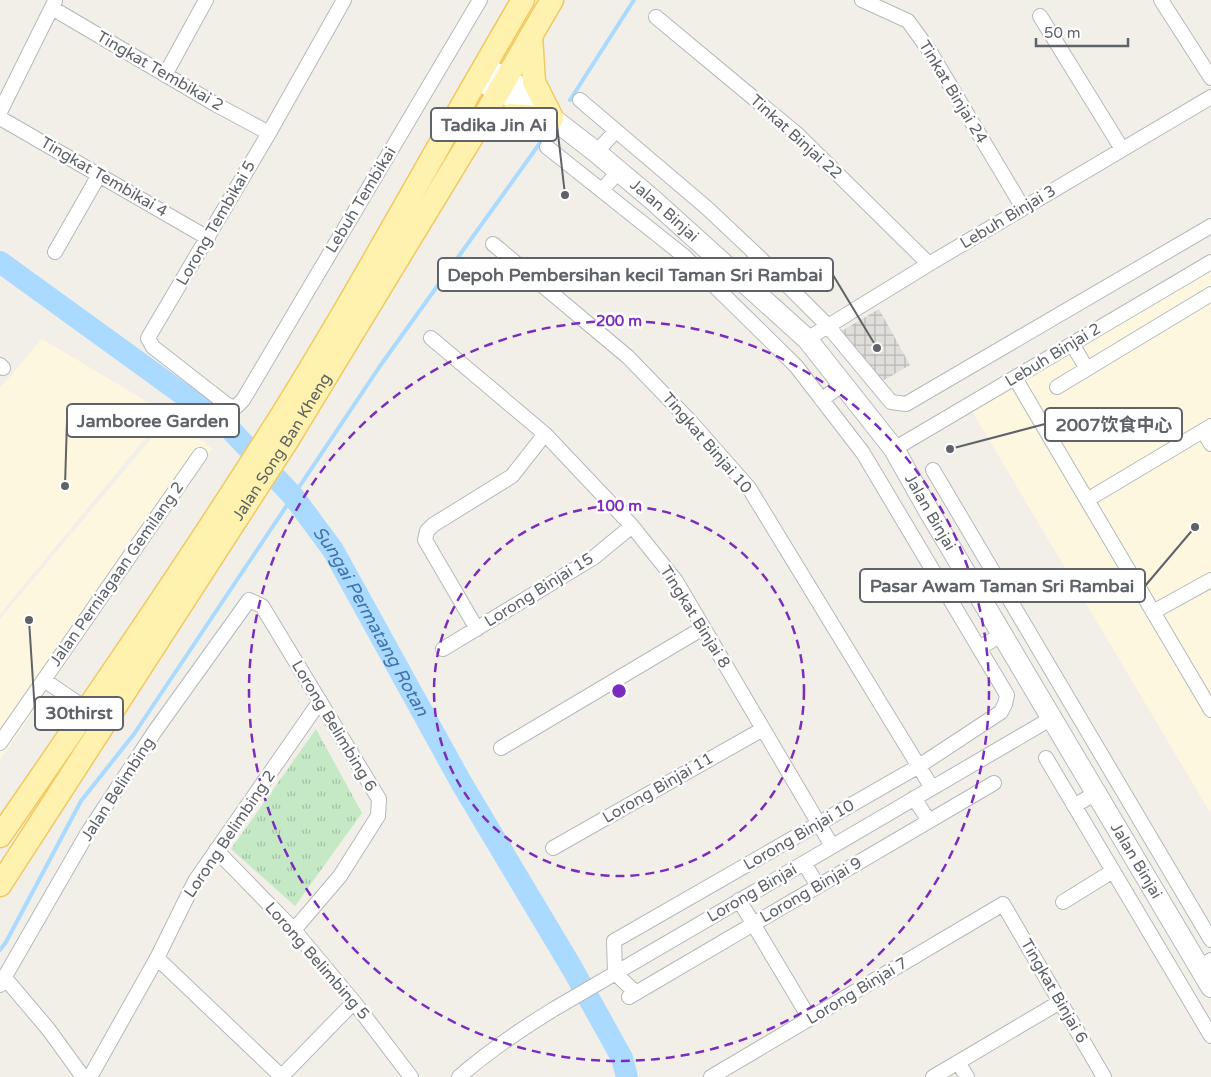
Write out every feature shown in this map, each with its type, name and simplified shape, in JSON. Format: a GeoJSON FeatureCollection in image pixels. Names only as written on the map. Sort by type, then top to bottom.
{"type":"FeatureCollection","features":[{"type":"Feature","properties":{"kind":"main road","name":"Jalan Song Ban Kheng"},"geometry":{"type":"LineString","coordinates":[[279,436],[372,264],[480,72],[523,0]]}},
{"type":"Feature","properties":{"kind":"main road","name":"Jalan Song Ban Kheng"},"geometry":{"type":"LineString","coordinates":[[0,885],[251,479],[475,132],[552,0]]}},
{"type":"Feature","properties":{"kind":"main road"},"geometry":{"type":"LineString","coordinates":[[531,36],[534,82],[552,118]]}},
{"type":"Feature","properties":{"kind":"main road"},"geometry":{"type":"LineString","coordinates":[[475,132],[511,115],[552,118]]}},
{"type":"Feature","properties":{"kind":"main road","name":"Jalan Song Ban Kheng"},"geometry":{"type":"LineString","coordinates":[[0,836],[251,479]]}},
{"type":"Feature","properties":{"kind":"street"},"geometry":{"type":"LineString","coordinates":[[165,74],[206,0]]}},
{"type":"Feature","properties":{"kind":"street","name":"Lorong Tembikai 5"},"geometry":{"type":"LineString","coordinates":[[242,400],[237,406],[230,407],[153,347],[148,338],[269,133],[344,0]]}},
{"type":"Feature","properties":{"kind":"street","name":"Lebuh Tembikai"},"geometry":{"type":"LineString","coordinates":[[242,400],[480,0]]}},
{"type":"Feature","properties":{"kind":"street","name":"Tinkat Binjai 24"},"geometry":{"type":"LineString","coordinates":[[862,0],[908,21],[929,50],[1022,208]]}},
{"type":"Feature","properties":{"kind":"street"},"geometry":{"type":"LineString","coordinates":[[1161,0],[1211,78]]}},
{"type":"Feature","properties":{"kind":"street"},"geometry":{"type":"LineString","coordinates":[[0,112],[53,4]]}},
{"type":"Feature","properties":{"kind":"street","name":"Tingkat Tembikai 2"},"geometry":{"type":"LineString","coordinates":[[53,4],[165,74],[269,133]]}},
{"type":"Feature","properties":{"kind":"street"},"geometry":{"type":"LineString","coordinates":[[1040,16],[1122,150]]}},
{"type":"Feature","properties":{"kind":"street","name":"Tinkat Binjai 22"},"geometry":{"type":"LineString","coordinates":[[656,17],[798,135],[929,264]]}},
{"type":"Feature","properties":{"kind":"street","name":"Jalan Binjai"},"geometry":{"type":"LineString","coordinates":[[480,72],[552,118],[619,171],[807,339],[843,383],[894,449],[1148,880],[1205,963],[1211,987]]}},
{"type":"Feature","properties":{"kind":"street","name":"Lebuh Binjai 3"},"geometry":{"type":"LineString","coordinates":[[807,339],[1022,208],[1211,97]]}},
{"type":"Feature","properties":{"kind":"street"},"geometry":{"type":"LineString","coordinates":[[580,100],[707,208],[828,325]]}},
{"type":"Feature","properties":{"kind":"street","name":"Tingkat Tembikai 4"},"geometry":{"type":"LineString","coordinates":[[0,118],[208,238]]}},
{"type":"Feature","properties":{"kind":"street"},"geometry":{"type":"LineString","coordinates":[[596,152],[616,131]]}},
{"type":"Feature","properties":{"kind":"street"},"geometry":{"type":"LineString","coordinates":[[547,146],[684,256],[796,366],[863,453],[980,648],[1002,634]]}},
{"type":"Feature","properties":{"kind":"street"},"geometry":{"type":"LineString","coordinates":[[602,190],[619,171]]}},
{"type":"Feature","properties":{"kind":"street"},"geometry":{"type":"LineString","coordinates":[[55,252],[100,175]]}},
{"type":"Feature","properties":{"kind":"street","name":"Lebuh Binjai 2"},"geometry":{"type":"LineString","coordinates":[[828,325],[891,402],[906,404],[1211,226]]}},
{"type":"Feature","properties":{"kind":"street","name":"Tingkat Binjai 10"},"geometry":{"type":"LineString","coordinates":[[493,244],[628,357],[690,421],[749,488],[932,788]]}},
{"type":"Feature","properties":{"kind":"street"},"geometry":{"type":"LineString","coordinates":[[739,277],[758,256]]}},
{"type":"Feature","properties":{"kind":"street","name":"Lebuh Binjai 2"},"geometry":{"type":"LineString","coordinates":[[894,449],[1211,262]]}},
{"type":"Feature","properties":{"kind":"street"},"geometry":{"type":"LineString","coordinates":[[1056,387],[1211,294]]}},
{"type":"Feature","properties":{"kind":"street","name":"Tingkat Binjai 8"},"geometry":{"type":"LineString","coordinates":[[431,338],[545,434],[632,526],[676,581],[832,846]]}},
{"type":"Feature","properties":{"kind":"street"},"geometry":{"type":"LineString","coordinates":[[1072,344],[1087,369]]}},
{"type":"Feature","properties":{"kind":"street"},"geometry":{"type":"LineString","coordinates":[[1015,378],[1211,710]]}},
{"type":"Feature","properties":{"kind":"street"},"geometry":{"type":"LineString","coordinates":[[822,400],[843,383]]}},
{"type":"Feature","properties":{"kind":"street"},"geometry":{"type":"LineString","coordinates":[[1087,500],[1207,428],[1211,444]]}},
{"type":"Feature","properties":{"kind":"street"},"geometry":{"type":"LineString","coordinates":[[477,629],[425,540],[427,531],[433,525],[512,476],[545,434]]}},
{"type":"Feature","properties":{"kind":"street","name":"Jalan Perniagaan Gemilang 2"},"geometry":{"type":"LineString","coordinates":[[0,743],[200,455]]}},
{"type":"Feature","properties":{"kind":"street"},"geometry":{"type":"LineString","coordinates":[[933,470],[1211,940]]}},
{"type":"Feature","properties":{"kind":"street"},"geometry":{"type":"LineString","coordinates":[[930,513],[951,501]]}},
{"type":"Feature","properties":{"kind":"street","name":"Lorong Binjai 15"},"geometry":{"type":"LineString","coordinates":[[444,649],[593,558],[632,526]]}},
{"type":"Feature","properties":{"kind":"street"},"geometry":{"type":"LineString","coordinates":[[1153,612],[1211,580]]}},
{"type":"Feature","properties":{"kind":"street","name":"Lorong Belimbing 6"},"geometry":{"type":"LineString","coordinates":[[249,600],[262,606],[379,800],[378,816],[340,876],[294,930]]}},
{"type":"Feature","properties":{"kind":"street","name":"Jalan Belimbing"},"geometry":{"type":"LineString","coordinates":[[3,982],[88,834],[155,731],[249,600]]}},
{"type":"Feature","properties":{"kind":"street"},"geometry":{"type":"LineString","coordinates":[[501,748],[704,628]]}},
{"type":"Feature","properties":{"kind":"street","name":"Lorong Binjai 10"},"geometry":{"type":"LineString","coordinates":[[610,976],[614,942],[919,766],[1001,712],[1007,695],[980,648]]}},
{"type":"Feature","properties":{"kind":"street"},"geometry":{"type":"LineString","coordinates":[[44,680],[88,710]]}},
{"type":"Feature","properties":{"kind":"street","name":"Lorong Belimbing 2"},"geometry":{"type":"LineString","coordinates":[[90,1077],[157,958],[195,881],[320,701]]}},
{"type":"Feature","properties":{"kind":"street","name":"Lorong Binjai"},"geometry":{"type":"LineString","coordinates":[[459,1077],[525,1026],[1052,718]]}},
{"type":"Feature","properties":{"kind":"street","name":"Lorong Binjai 11"},"geometry":{"type":"LineString","coordinates":[[553,848],[763,728]]}},
{"type":"Feature","properties":{"kind":"street"},"geometry":{"type":"LineString","coordinates":[[1046,758],[1211,1036]]}},
{"type":"Feature","properties":{"kind":"street","name":"Lorong Binjai 9"},"geometry":{"type":"LineString","coordinates":[[610,976],[632,995],[994,783]]}},
{"type":"Feature","properties":{"kind":"street"},"geometry":{"type":"LineString","coordinates":[[1074,806],[1096,793]]}},
{"type":"Feature","properties":{"kind":"street"},"geometry":{"type":"LineString","coordinates":[[914,798],[929,821]]}},
{"type":"Feature","properties":{"kind":"street","name":"Lorong Belimbing 5"},"geometry":{"type":"LineString","coordinates":[[216,850],[294,930],[354,1002],[411,1077]]}},
{"type":"Feature","properties":{"kind":"street"},"geometry":{"type":"LineString","coordinates":[[804,863],[818,886]]}},
{"type":"Feature","properties":{"kind":"street"},"geometry":{"type":"LineString","coordinates":[[1148,880],[1168,868]]}},
{"type":"Feature","properties":{"kind":"street"},"geometry":{"type":"LineString","coordinates":[[1063,902],[1113,871]]}},
{"type":"Feature","properties":{"kind":"street"},"geometry":{"type":"LineString","coordinates":[[739,900],[810,1019]]}},
{"type":"Feature","properties":{"kind":"street","name":"Tingkat Binjai 6"},"geometry":{"type":"LineString","coordinates":[[1003,904],[1104,1077]]}},
{"type":"Feature","properties":{"kind":"street","name":"Lorong Binjai 7"},"geometry":{"type":"LineString","coordinates":[[711,1077],[1003,904]]}},
{"type":"Feature","properties":{"kind":"street"},"geometry":{"type":"LineString","coordinates":[[157,958],[281,1077],[354,1002]]}},
{"type":"Feature","properties":{"kind":"street"},"geometry":{"type":"LineString","coordinates":[[3,982],[49,1030],[83,1077]]}},
{"type":"Feature","properties":{"kind":"street"},"geometry":{"type":"LineString","coordinates":[[934,1077],[1060,1002]]}},
{"type":"Feature","properties":{"kind":"street"},"geometry":{"type":"LineString","coordinates":[[958,1062],[967,1077]]}},
{"type":"Feature","properties":{"kind":"shaded area"},"geometry":{"type":"Polygon","coordinates":[[[1211,271],[1211,814],[972,411],[1211,271]]]}},
{"type":"Feature","properties":{"kind":"shaded area"},"geometry":{"type":"Polygon","coordinates":[[[879,309],[910,365],[881,382],[840,332],[879,309]]]}},
{"type":"Feature","properties":{"kind":"shaded area"},"geometry":{"type":"Polygon","coordinates":[[[42,339],[166,413],[0,614],[0,388],[42,339]]]}},
{"type":"Feature","properties":{"kind":"shaded area"},"geometry":{"type":"Polygon","coordinates":[[[171,415],[212,449],[0,760],[0,619],[171,415]]]}},
{"type":"Feature","properties":{"kind":"green space"},"geometry":{"type":"Polygon","coordinates":[[[316,729],[362,813],[295,906],[231,849],[316,729]]]}},
{"type":"Feature","properties":{"kind":"waterway"},"geometry":{"type":"LineString","coordinates":[[570,100],[634,0]]}},
{"type":"Feature","properties":{"kind":"waterway"},"geometry":{"type":"LineString","coordinates":[[0,950],[81,801],[134,734],[380,366],[540,143]]}},
{"type":"Feature","properties":{"kind":"waterway","name":"Sungai Permatang Rotan"},"geometry":{"type":"LineString","coordinates":[[0,262],[228,427],[293,496],[333,550],[462,784],[572,968],[622,1058],[627,1077]]}},
{"type":"Feature","properties":{"kind":"place","name":"Tadika Jin Ai"},"geometry":{"type":"Point","coordinates":[565,195]}},
{"type":"Feature","properties":{"kind":"place","name":"Depoh Pembersihan kecil Taman Sri Rambai"},"geometry":{"type":"Point","coordinates":[877,348]}},
{"type":"Feature","properties":{"kind":"place","name":"2007饮食中心"},"geometry":{"type":"Point","coordinates":[950,449]}},
{"type":"Feature","properties":{"kind":"place","name":"Jamboree Garden"},"geometry":{"type":"Point","coordinates":[65,486]}},
{"type":"Feature","properties":{"kind":"place","name":"Pasar Awam Taman Sri Rambai"},"geometry":{"type":"Point","coordinates":[1195,527]}},
{"type":"Feature","properties":{"kind":"place","name":"30thirst"},"geometry":{"type":"Point","coordinates":[29,620]}}]}
